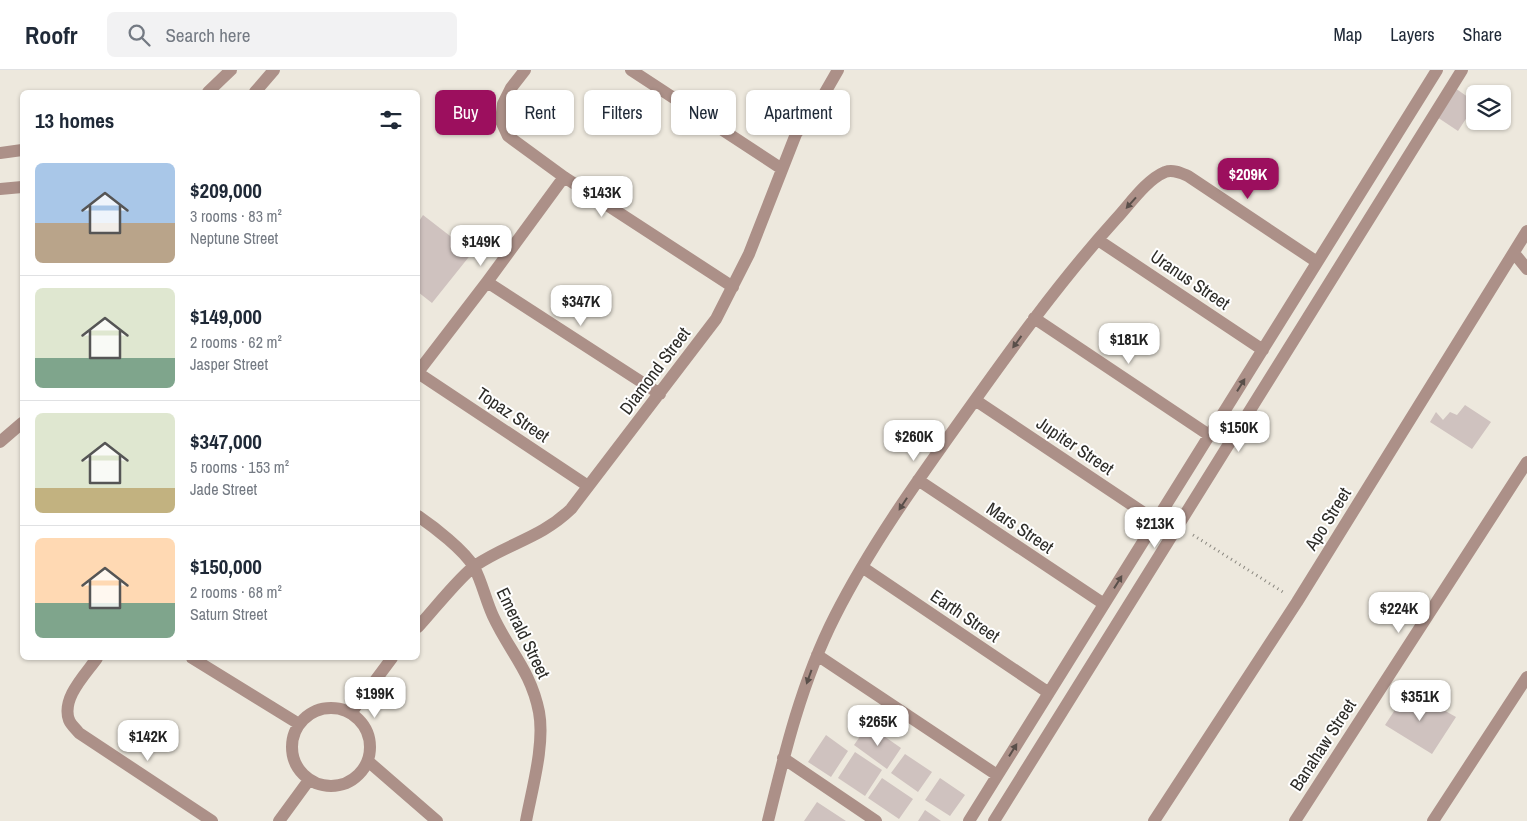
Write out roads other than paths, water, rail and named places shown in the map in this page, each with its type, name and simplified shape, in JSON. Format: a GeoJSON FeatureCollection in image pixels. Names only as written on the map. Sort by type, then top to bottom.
{"type":"FeatureCollection","features":[{"type":"Feature","properties":{"kind":"street"},"geometry":{"type":"LineString","coordinates":[[210,90],[231,70]]}},
{"type":"Feature","properties":{"kind":"street"},"geometry":{"type":"LineString","coordinates":[[257,90],[274,70]]}},
{"type":"Feature","properties":{"kind":"street"},"geometry":{"type":"LineString","coordinates":[[525,70],[511,88],[503,104],[501,121],[508,136],[564,177],[733,287]]}},
{"type":"Feature","properties":{"kind":"street"},"geometry":{"type":"LineString","coordinates":[[631,70],[782,169]]}},
{"type":"Feature","properties":{"kind":"street","name":"Diamond Street"},"geometry":{"type":"LineString","coordinates":[[420,625],[473,566],[502,549],[532,538],[556,524],[571,509],[660,394],[716,319],[749,254],[796,134],[819,103],[838,70]]}},
{"type":"Feature","properties":{"kind":"street"},"geometry":{"type":"LineString","coordinates":[[969,821],[1437,70]]}},
{"type":"Feature","properties":{"kind":"street"},"geometry":{"type":"LineString","coordinates":[[994,821],[1462,70]]}},
{"type":"Feature","properties":{"kind":"street"},"geometry":{"type":"LineString","coordinates":[[0,153],[20,150]]}},
{"type":"Feature","properties":{"kind":"street"},"geometry":{"type":"LineString","coordinates":[[768,821],[791,726],[817,654],[862,568],[918,480],[1034,318],[1098,240],[1147,186],[1167,171],[1178,172],[1188,176],[1317,262]]}},
{"type":"Feature","properties":{"kind":"street"},"geometry":{"type":"LineString","coordinates":[[420,369],[564,177]]}},
{"type":"Feature","properties":{"kind":"street"},"geometry":{"type":"LineString","coordinates":[[0,189],[20,187]]}},
{"type":"Feature","properties":{"kind":"street","name":"Apo Street"},"geometry":{"type":"LineString","coordinates":[[1154,821],[1297,602],[1527,232]]}},
{"type":"Feature","properties":{"kind":"street","name":"Uranus Street"},"geometry":{"type":"LineString","coordinates":[[1098,240],[1263,350]]}},
{"type":"Feature","properties":{"kind":"street"},"geometry":{"type":"LineString","coordinates":[[1514,253],[1527,269]]}},
{"type":"Feature","properties":{"kind":"street"},"geometry":{"type":"LineString","coordinates":[[487,282],[660,394]]}},
{"type":"Feature","properties":{"kind":"street"},"geometry":{"type":"LineString","coordinates":[[1034,318],[1209,435]]}},
{"type":"Feature","properties":{"kind":"street","name":"Topaz Street"},"geometry":{"type":"LineString","coordinates":[[420,373],[588,486]]}},
{"type":"Feature","properties":{"kind":"street","name":"Jupiter Street"},"geometry":{"type":"LineString","coordinates":[[975,400],[1156,521]]}},
{"type":"Feature","properties":{"kind":"street"},"geometry":{"type":"LineString","coordinates":[[0,442],[20,425]]}},
{"type":"Feature","properties":{"kind":"street","name":"Banahaw Street"},"geometry":{"type":"LineString","coordinates":[[1295,821],[1527,462]]}},
{"type":"Feature","properties":{"kind":"street","name":"Mars Street"},"geometry":{"type":"LineString","coordinates":[[918,480],[1104,604]]}},
{"type":"Feature","properties":{"kind":"street","name":"Emerald Street"},"geometry":{"type":"LineString","coordinates":[[420,517],[439,531],[473,566],[494,619],[524,668],[539,713],[538,747],[526,821]]}},
{"type":"Feature","properties":{"kind":"street","name":"Earth Street"},"geometry":{"type":"LineString","coordinates":[[862,568],[1049,693]]}},
{"type":"Feature","properties":{"kind":"street"},"geometry":{"type":"LineString","coordinates":[[817,654],[997,775]]}},
{"type":"Feature","properties":{"kind":"street"},"geometry":{"type":"LineString","coordinates":[[96,660],[73,691],[68,707],[69,721],[79,733],[212,821]]}},
{"type":"Feature","properties":{"kind":"street"},"geometry":{"type":"LineString","coordinates":[[195,660],[299,724]]}},
{"type":"Feature","properties":{"kind":"street"},"geometry":{"type":"LineString","coordinates":[[351,713],[391,660]]}},
{"type":"Feature","properties":{"kind":"street"},"geometry":{"type":"LineString","coordinates":[[1433,821],[1527,677]]}},
{"type":"Feature","properties":{"kind":"street"},"geometry":{"type":"LineString","coordinates":[[337,708],[351,713],[362,722],[369,734],[371,748],[369,762],[358,777],[343,785],[325,787],[309,780],[298,769],[292,754],[292,738],[299,724],[310,714],[323,709],[337,708]]}},
{"type":"Feature","properties":{"kind":"street"},"geometry":{"type":"LineString","coordinates":[[783,758],[876,821]]}},
{"type":"Feature","properties":{"kind":"street"},"geometry":{"type":"LineString","coordinates":[[369,762],[437,821]]}},
{"type":"Feature","properties":{"kind":"street"},"geometry":{"type":"LineString","coordinates":[[279,821],[309,780]]}}]}
